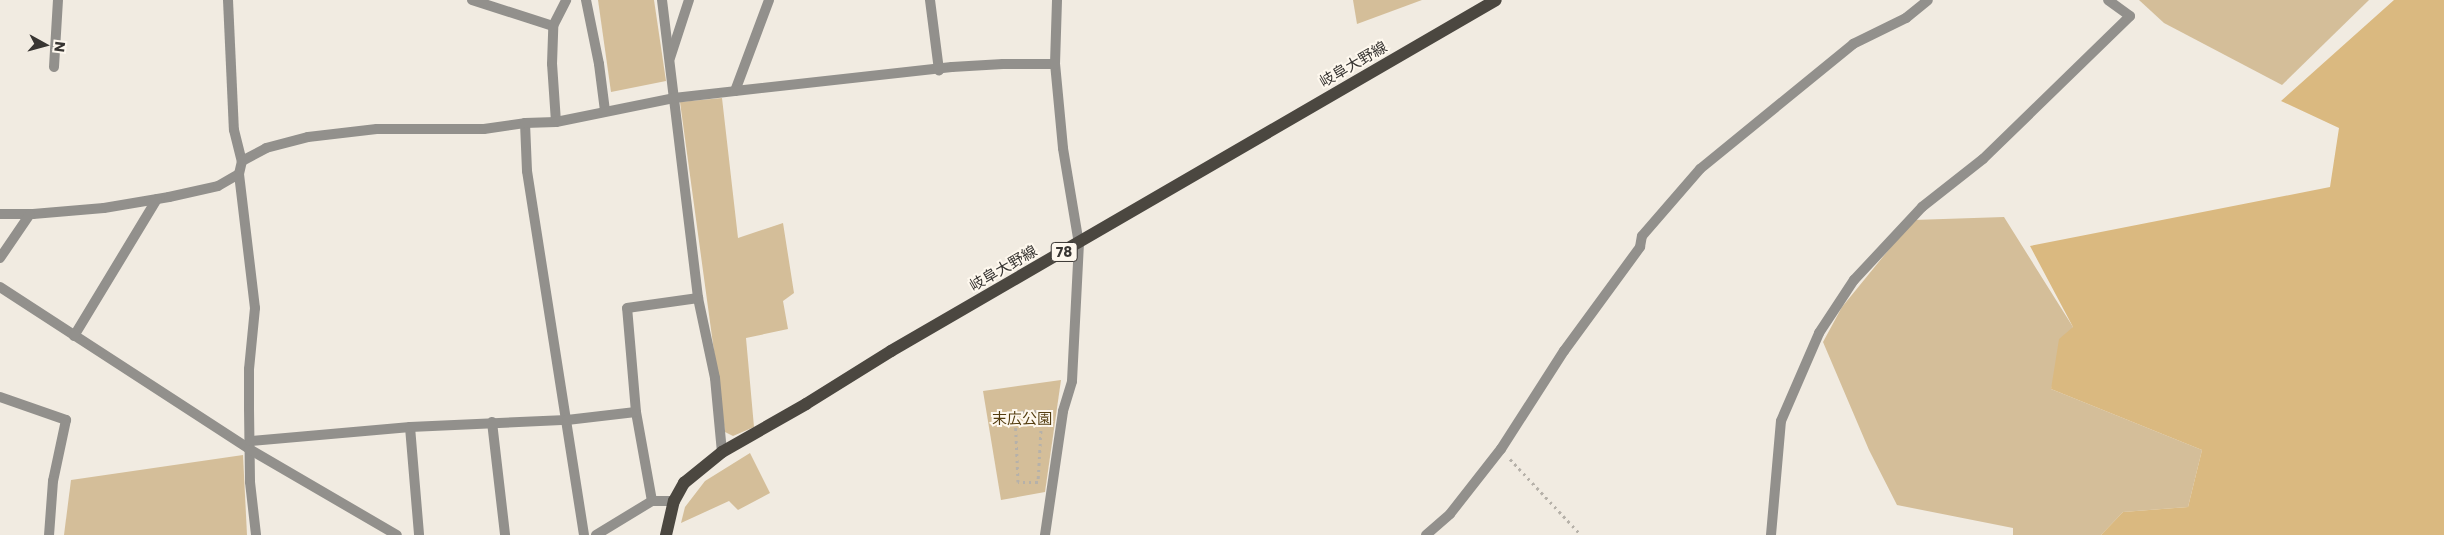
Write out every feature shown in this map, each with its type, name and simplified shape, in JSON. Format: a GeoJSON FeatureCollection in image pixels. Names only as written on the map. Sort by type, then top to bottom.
{"type":"FeatureCollection","features":[{"type":"Feature","properties":{"kind":"main road","name":"岐阜大野線"},"geometry":{"type":"LineString","coordinates":[[666,535],[674,501],[684,483],[722,452],[806,404],[891,351],[1496,0]]}},
{"type":"Feature","properties":{"kind":"street"},"geometry":{"type":"LineString","coordinates":[[54,67],[58,0]]}},
{"type":"Feature","properties":{"kind":"street"},"geometry":{"type":"LineString","coordinates":[[228,0],[234,130],[242,161],[239,174],[255,308],[249,369],[250,445],[256,535]]}},
{"type":"Feature","properties":{"kind":"street"},"geometry":{"type":"LineString","coordinates":[[472,0],[553,26]]}},
{"type":"Feature","properties":{"kind":"street"},"geometry":{"type":"LineString","coordinates":[[556,122],[552,64],[553,26],[566,0]]}},
{"type":"Feature","properties":{"kind":"street"},"geometry":{"type":"LineString","coordinates":[[586,0],[599,64],[605,111]]}},
{"type":"Feature","properties":{"kind":"street"},"geometry":{"type":"LineString","coordinates":[[662,0],[698,298],[715,378],[722,452]]}},
{"type":"Feature","properties":{"kind":"street"},"geometry":{"type":"LineString","coordinates":[[669,60],[689,0]]}},
{"type":"Feature","properties":{"kind":"street"},"geometry":{"type":"LineString","coordinates":[[735,91],[770,0]]}},
{"type":"Feature","properties":{"kind":"street"},"geometry":{"type":"LineString","coordinates":[[930,0],[939,70]]}},
{"type":"Feature","properties":{"kind":"street"},"geometry":{"type":"LineString","coordinates":[[1045,535],[1063,411],[1072,381],[1078,244],[1063,148],[1055,64],[1058,0]]}},
{"type":"Feature","properties":{"kind":"street"},"geometry":{"type":"LineString","coordinates":[[1426,535],[1450,514],[1501,449],[1564,351],[1640,247],[1642,236],[1700,169],[1853,44],[1906,18],[1928,0]]}},
{"type":"Feature","properties":{"kind":"street"},"geometry":{"type":"LineString","coordinates":[[1771,535],[1781,422],[1819,334],[1854,280],[1922,208],[1983,159],[2130,16],[2108,0]]}},
{"type":"Feature","properties":{"kind":"street"},"geometry":{"type":"LineString","coordinates":[[242,161],[266,148],[308,137],[377,129],[484,129],[525,123],[556,122],[674,98],[1003,64],[1055,64]]}},
{"type":"Feature","properties":{"kind":"street"},"geometry":{"type":"LineString","coordinates":[[525,123],[527,171],[568,420],[584,535]]}},
{"type":"Feature","properties":{"kind":"street"},"geometry":{"type":"LineString","coordinates":[[0,214],[30,214],[104,208],[218,186],[239,174]]}},
{"type":"Feature","properties":{"kind":"street"},"geometry":{"type":"LineString","coordinates":[[74,336],[157,199]]}},
{"type":"Feature","properties":{"kind":"street"},"geometry":{"type":"LineString","coordinates":[[0,258],[30,214]]}},
{"type":"Feature","properties":{"kind":"street"},"geometry":{"type":"LineString","coordinates":[[0,287],[74,336],[397,535]]}},
{"type":"Feature","properties":{"kind":"street"},"geometry":{"type":"LineString","coordinates":[[652,501],[636,412],[627,308],[698,298]]}},
{"type":"Feature","properties":{"kind":"street"},"geometry":{"type":"LineString","coordinates":[[0,397],[66,420],[53,481],[49,535]]}},
{"type":"Feature","properties":{"kind":"street"},"geometry":{"type":"LineString","coordinates":[[250,445],[410,427],[568,420],[636,412]]}},
{"type":"Feature","properties":{"kind":"street"},"geometry":{"type":"LineString","coordinates":[[492,422],[505,535]]}},
{"type":"Feature","properties":{"kind":"street"},"geometry":{"type":"LineString","coordinates":[[410,427],[419,535]]}},
{"type":"Feature","properties":{"kind":"street"},"geometry":{"type":"LineString","coordinates":[[596,535],[652,501],[674,501]]}},
{"type":"Feature","properties":{"kind":"path"},"geometry":{"type":"LineString","coordinates":[[1042,412],[1038,482],[1018,482],[1015,412],[1063,411]]}},
{"type":"Feature","properties":{"kind":"path"},"geometry":{"type":"LineString","coordinates":[[1501,449],[1581,535]]}},
{"type":"Feature","properties":{"kind":"green space"},"geometry":{"type":"Polygon","coordinates":[[[598,0],[654,0],[666,81],[611,92],[598,0]]]}},
{"type":"Feature","properties":{"kind":"green space"},"geometry":{"type":"Polygon","coordinates":[[[1353,0],[1422,0],[1357,24],[1353,0]]]}},
{"type":"Feature","properties":{"kind":"green space"},"geometry":{"type":"Polygon","coordinates":[[[2139,0],[2369,0],[2282,85],[2164,23],[2139,0]]]}},
{"type":"Feature","properties":{"kind":"green space"},"geometry":{"type":"Polygon","coordinates":[[[722,98],[738,238],[783,223],[794,293],[783,301],[788,329],[746,338],[754,427],[733,436],[725,432],[680,102],[722,98]]]}},
{"type":"Feature","properties":{"kind":"green space"},"geometry":{"type":"Polygon","coordinates":[[[2004,217],[2073,327],[2051,389],[2202,450],[2188,507],[2123,512],[2101,535],[2013,535],[2013,528],[1897,505],[1869,450],[1823,342],[1842,307],[1913,220],[2004,217]]]}},
{"type":"Feature","properties":{"kind":"green space","name":"末広公園"},"geometry":{"type":"Polygon","coordinates":[[[1061,380],[1045,492],[1001,500],[983,391],[1061,380]]]}},
{"type":"Feature","properties":{"kind":"green space"},"geometry":{"type":"Polygon","coordinates":[[[750,453],[770,493],[738,510],[729,501],[681,523],[685,507],[705,481],[750,453]]]}},
{"type":"Feature","properties":{"kind":"green space"},"geometry":{"type":"Polygon","coordinates":[[[243,455],[247,535],[64,535],[71,480],[243,455]]]}},
{"type":"Feature","properties":{"kind":"shaded area"},"geometry":{"type":"Polygon","coordinates":[[[2394,0],[2444,0],[2444,535],[2101,535],[2123,512],[2188,507],[2202,450],[2051,389],[2059,339],[2073,327],[2030,246],[2330,187],[2339,128],[2281,101],[2394,0]]]}}]}
